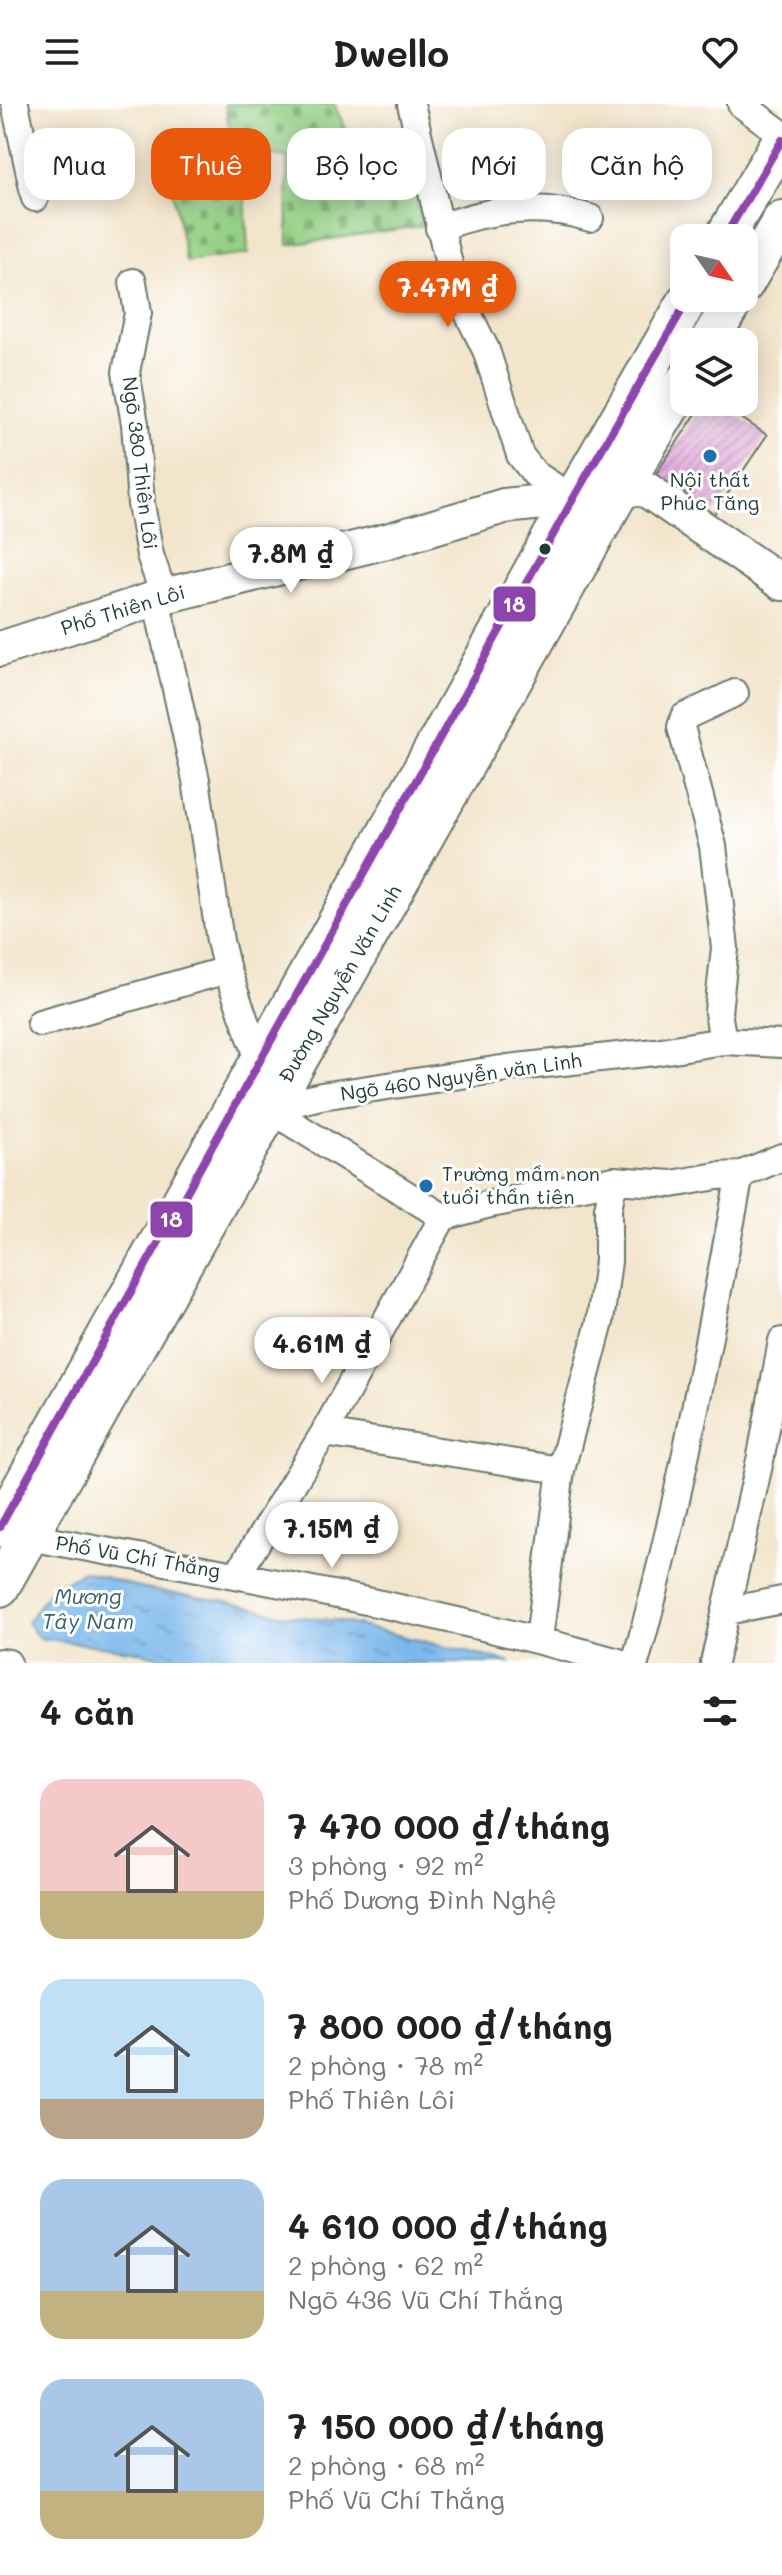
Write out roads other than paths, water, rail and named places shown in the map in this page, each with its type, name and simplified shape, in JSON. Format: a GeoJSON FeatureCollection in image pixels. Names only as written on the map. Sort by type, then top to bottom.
{"type":"FeatureCollection","features":[{"type":"Feature","properties":{"kind":"highway"},"geometry":{"type":"LineString","coordinates":[[732,224],[782,137]]}},
{"type":"Feature","properties":{"kind":"highway"},"geometry":{"type":"LineString","coordinates":[[758,260],[782,220]]}},
{"type":"Feature","properties":{"kind":"highway","name":"Đường Nguyễn Văn Linh"},"geometry":{"type":"LineString","coordinates":[[0,1587],[14,1532],[259,1060],[681,312]]}},
{"type":"Feature","properties":{"kind":"highway","name":"Đường Nguyễn Văn Linh"},"geometry":{"type":"LineString","coordinates":[[14,1532],[269,1109],[670,406]]}},
{"type":"Feature","properties":{"kind":"main road","name":"Phố Thiên Lôi"},"geometry":{"type":"LineString","coordinates":[[0,649],[160,597],[387,541],[504,506],[573,499],[622,487]]}},
{"type":"Feature","properties":{"kind":"main road"},"geometry":{"type":"LineString","coordinates":[[622,487],[647,490],[782,583]]}},
{"type":"Feature","properties":{"kind":"street"},"geometry":{"type":"LineString","coordinates":[[15,104],[24,146]]}},
{"type":"Feature","properties":{"kind":"street"},"geometry":{"type":"LineString","coordinates":[[411,104],[454,285],[486,350],[520,455],[535,474],[573,499]]}},
{"type":"Feature","properties":{"kind":"street"},"geometry":{"type":"LineString","coordinates":[[741,104],[782,137]]}},
{"type":"Feature","properties":{"kind":"street"},"geometry":{"type":"LineString","coordinates":[[439,228],[468,217],[518,209],[563,209],[590,218]]}},
{"type":"Feature","properties":{"kind":"street","name":"Ngõ 380 Thiên Lôi"},"geometry":{"type":"LineString","coordinates":[[133,282],[138,313],[126,372],[135,424],[141,504],[196,780],[220,941],[259,1060]]}},
{"type":"Feature","properties":{"kind":"street"},"geometry":{"type":"LineString","coordinates":[[723,1041],[718,1012],[725,948],[713,846],[681,727],[684,717],[735,693]]}},
{"type":"Feature","properties":{"kind":"street"},"geometry":{"type":"LineString","coordinates":[[40,1023],[227,970]]}},
{"type":"Feature","properties":{"kind":"street","name":"Ngõ 460 Nguyễn văn Linh"},"geometry":{"type":"LineString","coordinates":[[269,1109],[321,1096],[508,1068],[655,1052],[723,1041],[782,1044]]}},
{"type":"Feature","properties":{"kind":"street"},"geometry":{"type":"LineString","coordinates":[[269,1109],[443,1217]]}},
{"type":"Feature","properties":{"kind":"street"},"geometry":{"type":"LineString","coordinates":[[237,1575],[324,1433],[443,1217],[486,1205],[614,1180],[672,1184],[740,1175],[782,1157]]}},
{"type":"Feature","properties":{"kind":"street"},"geometry":{"type":"LineString","coordinates":[[635,1663],[654,1597],[740,1175]]}},
{"type":"Feature","properties":{"kind":"street"},"geometry":{"type":"LineString","coordinates":[[539,1639],[561,1470],[600,1322],[608,1261],[608,1208],[614,1180]]}},
{"type":"Feature","properties":{"kind":"street"},"geometry":{"type":"LineString","coordinates":[[714,1663],[772,1454],[782,1341]]}},
{"type":"Feature","properties":{"kind":"street"},"geometry":{"type":"LineString","coordinates":[[324,1433],[561,1470]]}},
{"type":"Feature","properties":{"kind":"street","name":"Phố Vũ Chí Thắng"},"geometry":{"type":"LineString","coordinates":[[14,1532],[237,1575],[539,1639],[622,1663]]}},
{"type":"Feature","properties":{"kind":"street"},"geometry":{"type":"LineString","coordinates":[[727,1611],[782,1600]]}},
{"type":"Feature","properties":{"kind":"street"},"geometry":{"type":"LineString","coordinates":[[0,1662],[8,1663]]}},
{"type":"Feature","properties":{"kind":"water","name":"Mương Tây Nam"},"geometry":{"type":"Polygon","coordinates":[[[83,1571],[145,1589],[224,1601],[284,1615],[340,1621],[512,1663],[184,1663],[137,1651],[39,1638],[27,1623],[48,1592],[83,1571]]]}},
{"type":"Feature","properties":{"kind":"place","name":"Nội thất Phúc Tăng"},"geometry":{"type":"Point","coordinates":[710,456]}},
{"type":"Feature","properties":{"kind":"place","name":"Trường mầm non tuổi thần tiên"},"geometry":{"type":"Point","coordinates":[426,1186]}}]}
